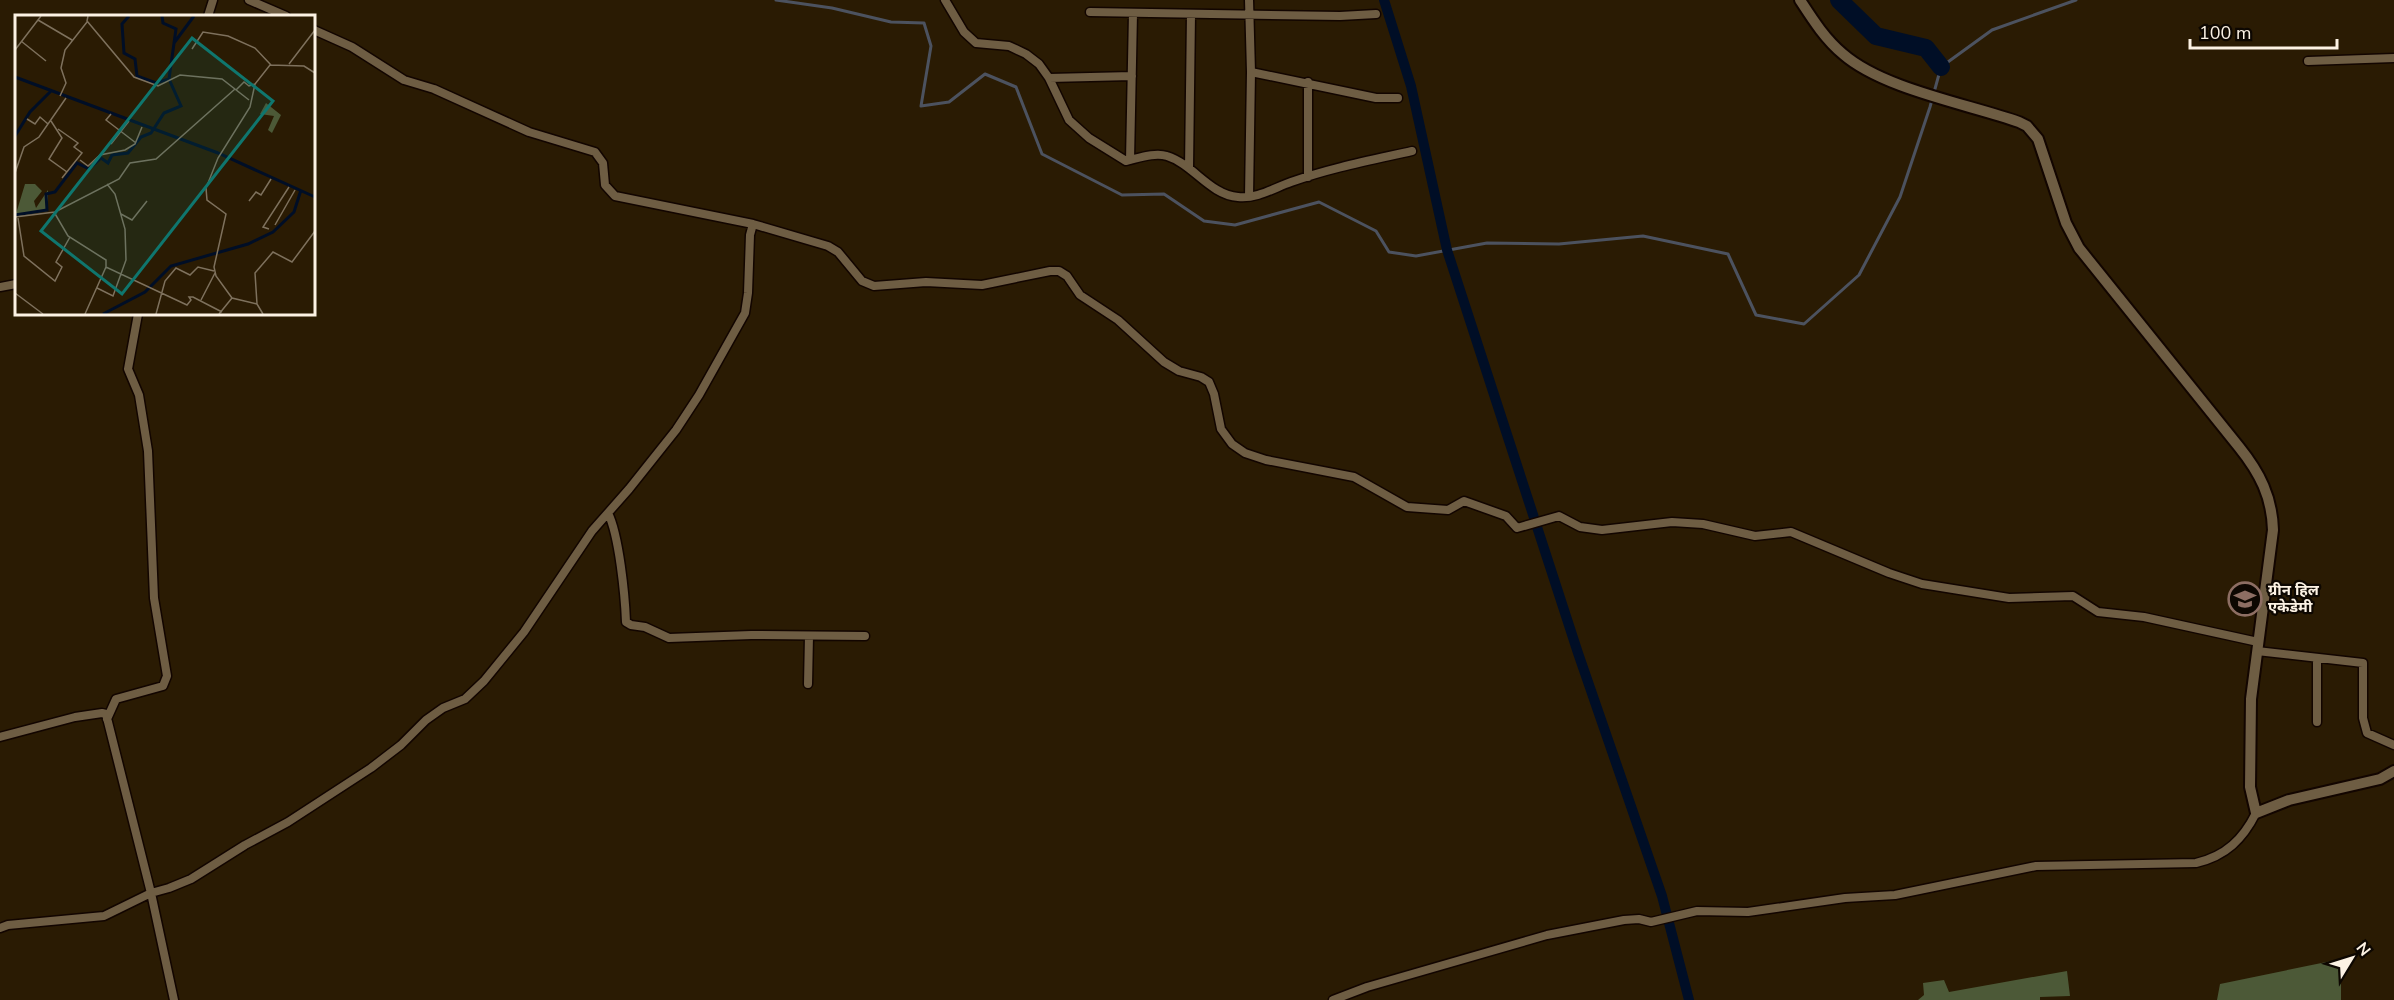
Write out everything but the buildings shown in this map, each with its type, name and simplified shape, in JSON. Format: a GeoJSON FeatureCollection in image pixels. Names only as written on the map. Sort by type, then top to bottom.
{"type":"FeatureCollection","features":[{"type":"Feature","properties":{"kind":"street"},"geometry":{"type":"LineString","coordinates":[[208,15],[213,0]]}},
{"type":"Feature","properties":{"kind":"street"},"geometry":{"type":"LineString","coordinates":[[249,0],[284,15]]}},
{"type":"Feature","properties":{"kind":"street"},"geometry":{"type":"LineString","coordinates":[[945,0],[964,32],[976,43],[1009,46],[1026,54],[1039,64],[1049,78],[1069,120],[1107,150],[1126,161],[1166,155],[1223,192],[1238,197],[1259,195],[1308,177],[1412,151]]}},
{"type":"Feature","properties":{"kind":"street"},"geometry":{"type":"LineString","coordinates":[[1249,196],[1250,0]]}},
{"type":"Feature","properties":{"kind":"street"},"geometry":{"type":"LineString","coordinates":[[1800,0],[1819,29],[1845,56],[1878,76],[1958,104],[2019,122],[2033,132],[2042,148],[2066,223],[2079,248],[2240,447],[2262,480],[2272,510],[2273,530],[2258,646],[2249,742],[2250,787],[2256,813]]}},
{"type":"Feature","properties":{"kind":"street"},"geometry":{"type":"LineString","coordinates":[[1090,12],[1340,16],[1376,14]]}},
{"type":"Feature","properties":{"kind":"street"},"geometry":{"type":"LineString","coordinates":[[1130,160],[1133,13]]}},
{"type":"Feature","properties":{"kind":"street"},"geometry":{"type":"LineString","coordinates":[[1189,168],[1191,14]]}},
{"type":"Feature","properties":{"kind":"street"},"geometry":{"type":"LineString","coordinates":[[315,30],[352,47],[404,80],[434,89],[529,132],[595,152],[603,163],[605,185],[615,196],[753,224],[833,248],[858,277],[874,286],[926,282],[982,285],[1059,271],[1066,276],[1085,300],[1118,320],[1164,362],[1179,371],[1201,377],[1209,382],[1214,394],[1221,429],[1232,444],[1245,453],[1266,460],[1354,477],[1407,507],[1448,510],[1464,501],[1477,504],[1506,516],[1517,528],[1559,516],[1581,527],[1602,530],[1672,522],[1703,524],[1755,536],[1791,532],[1889,573],[1922,584],[2009,598],[2073,596],[2098,612],[2162,620],[2258,646],[2317,658],[2363,663],[2363,718],[2367,733],[2394,745]]}},
{"type":"Feature","properties":{"kind":"street"},"geometry":{"type":"LineString","coordinates":[[2308,61],[2394,58]]}},
{"type":"Feature","properties":{"kind":"street"},"geometry":{"type":"LineString","coordinates":[[1251,72],[1308,82],[1376,98],[1398,98]]}},
{"type":"Feature","properties":{"kind":"street"},"geometry":{"type":"LineString","coordinates":[[1049,78],[1132,76]]}},
{"type":"Feature","properties":{"kind":"street"},"geometry":{"type":"LineString","coordinates":[[1308,82],[1308,177]]}},
{"type":"Feature","properties":{"kind":"street"},"geometry":{"type":"LineString","coordinates":[[0,928],[8,925],[104,916],[151,893],[191,879],[245,845],[288,822],[372,768],[401,745],[426,720],[443,708],[465,699],[524,632],[592,531],[676,430],[707,381],[745,313],[750,236],[753,224]]}},
{"type":"Feature","properties":{"kind":"street"},"geometry":{"type":"LineString","coordinates":[[0,287],[15,285]]}},
{"type":"Feature","properties":{"kind":"street"},"geometry":{"type":"LineString","coordinates":[[108,719],[116,699],[163,686],[167,676],[154,598],[152,508],[147,441],[139,395],[128,369],[138,315]]}},
{"type":"Feature","properties":{"kind":"street"},"geometry":{"type":"LineString","coordinates":[[608,513],[617,545],[626,622],[631,626],[645,627],[669,638],[751,635],[865,636]]}},
{"type":"Feature","properties":{"kind":"street"},"geometry":{"type":"LineString","coordinates":[[808,636],[808,684]]}},
{"type":"Feature","properties":{"kind":"street"},"geometry":{"type":"LineString","coordinates":[[2317,658],[2317,722]]}},
{"type":"Feature","properties":{"kind":"street"},"geometry":{"type":"LineString","coordinates":[[0,737],[75,717],[105,714],[151,893],[174,1000]]}},
{"type":"Feature","properties":{"kind":"street"},"geometry":{"type":"LineString","coordinates":[[1333,1000],[1391,980],[1547,935],[1633,919],[1658,921],[1692,912],[1748,912],[1845,898],[1895,895],[2036,866],[2196,863],[2217,856],[2232,847],[2247,830],[2256,813],[2289,800],[2380,779],[2394,771]]}},
{"type":"Feature","properties":{"kind":"green space"},"geometry":{"type":"Polygon","coordinates":[[[2341,959],[2341,1000],[2217,1000],[2220,984],[2341,959]]]}},
{"type":"Feature","properties":{"kind":"green space"},"geometry":{"type":"Polygon","coordinates":[[[2067,971],[2070,996],[2040,997],[2040,1000],[1918,1000],[1924,995],[1923,983],[1944,980],[1949,992],[2067,971]]]}},
{"type":"Feature","properties":{"kind":"waterway"},"geometry":{"type":"LineString","coordinates":[[776,0],[832,8],[891,22],[924,23],[931,46],[921,106],[949,102],[985,74],[1016,87],[1042,154],[1122,195],[1164,194],[1204,221],[1235,225],[1319,202],[1376,231],[1389,252],[1416,256],[1487,243],[1559,244],[1643,236],[1728,254],[1756,315],[1804,324],[1859,275],[1900,197],[1941,67],[1992,30],[2076,0]]}},
{"type":"Feature","properties":{"kind":"waterway"},"geometry":{"type":"LineString","coordinates":[[1384,0],[1411,86],[1447,250],[1578,653],[1662,896],[1689,1000]]}},
{"type":"Feature","properties":{"kind":"waterway"},"geometry":{"type":"LineString","coordinates":[[1839,0],[1876,36],[1926,48],[1941,67]]}},
{"type":"Feature","properties":{"kind":"place","name":"ग्रीन हिल एकेडेमी"},"geometry":{"type":"Point","coordinates":[2245,599]}}]}
